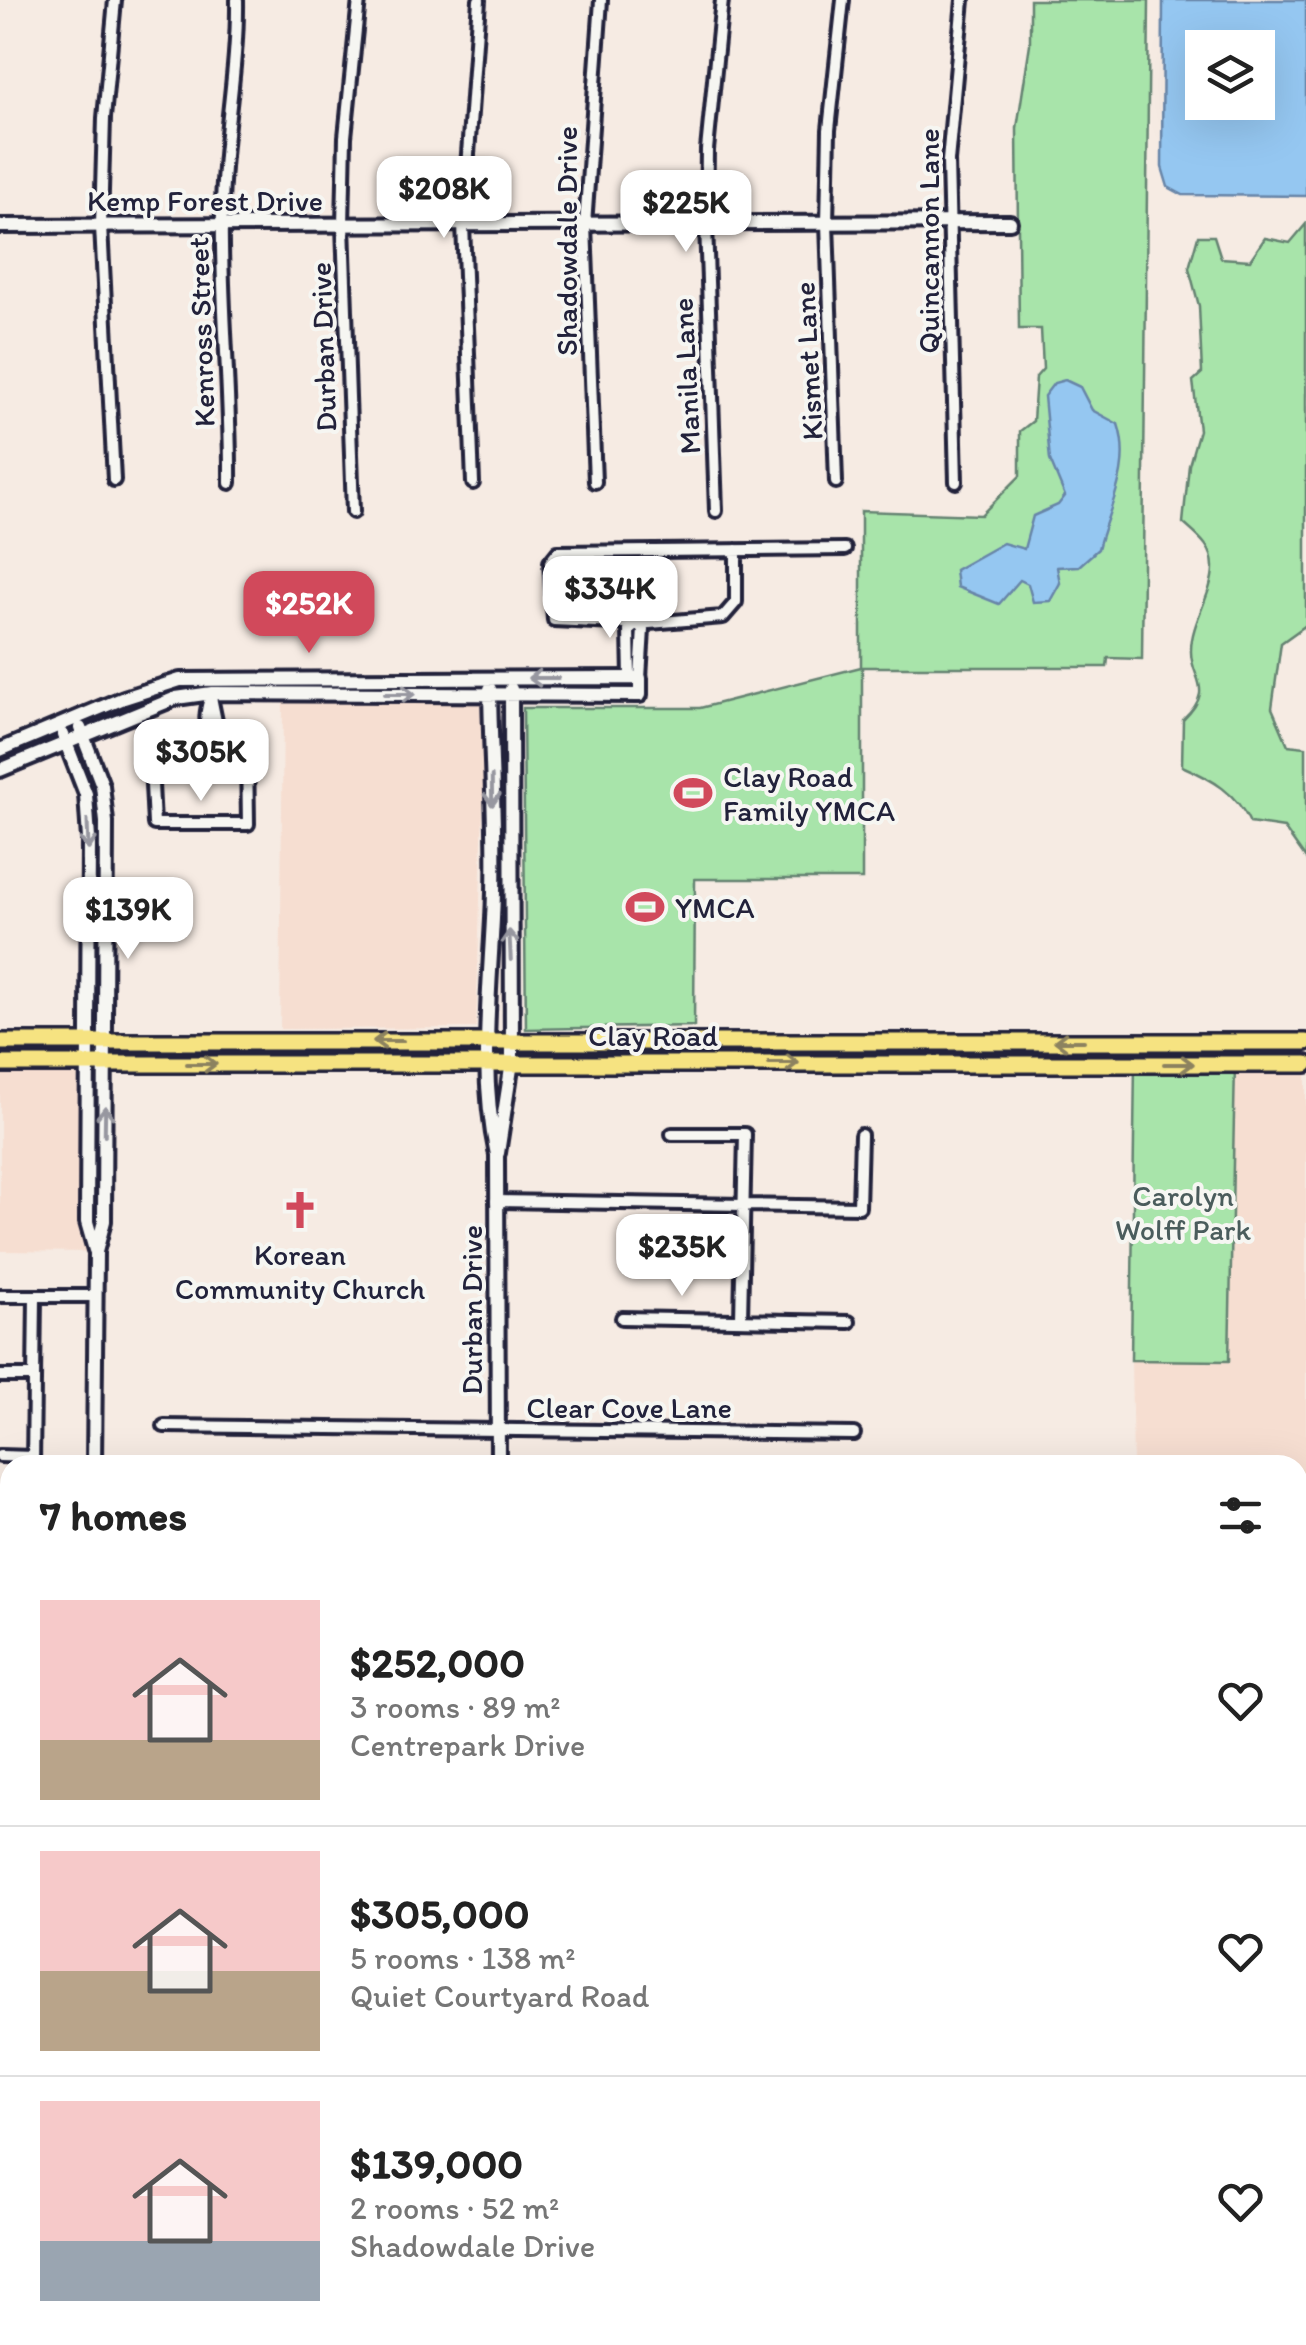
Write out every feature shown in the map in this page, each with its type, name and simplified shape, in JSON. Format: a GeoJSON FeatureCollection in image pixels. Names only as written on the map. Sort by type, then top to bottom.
{"type":"FeatureCollection","features":[{"type":"Feature","properties":{"kind":"main road"},"geometry":{"type":"LineString","coordinates":[[834,1041],[834,1063]]}},
{"type":"Feature","properties":{"kind":"main road"},"geometry":{"type":"LineString","coordinates":[[984,1041],[985,1064]]}},
{"type":"Feature","properties":{"kind":"main road","name":"Clay Road"},"geometry":{"type":"LineString","coordinates":[[0,1042],[1306,1042]]}},
{"type":"Feature","properties":{"kind":"main road"},"geometry":{"type":"LineString","coordinates":[[347,1063],[349,1042]]}},
{"type":"Feature","properties":{"kind":"main road"},"geometry":{"type":"LineString","coordinates":[[670,1063],[672,1042]]}},
{"type":"Feature","properties":{"kind":"main road"},"geometry":{"type":"LineString","coordinates":[[1122,1042],[1122,1063]]}},
{"type":"Feature","properties":{"kind":"main road","name":"Clay Road"},"geometry":{"type":"LineString","coordinates":[[0,1064],[1306,1064]]}},
{"type":"Feature","properties":{"kind":"street"},"geometry":{"type":"LineString","coordinates":[[114,480],[101,226],[104,118],[116,0]]}},
{"type":"Feature","properties":{"kind":"street","name":"Kenross Street"},"geometry":{"type":"LineString","coordinates":[[230,483],[223,147],[236,48],[237,0]]}},
{"type":"Feature","properties":{"kind":"street","name":"Durban Drive"},"geometry":{"type":"LineString","coordinates":[[353,512],[343,225],[345,137],[359,0]]}},
{"type":"Feature","properties":{"kind":"street"},"geometry":{"type":"LineString","coordinates":[[473,482],[463,224],[480,0]]}},
{"type":"Feature","properties":{"kind":"street","name":"Shadowdale Drive"},"geometry":{"type":"LineString","coordinates":[[595,482],[585,225],[601,0]]}},
{"type":"Feature","properties":{"kind":"street","name":"Manila Lane"},"geometry":{"type":"LineString","coordinates":[[716,511],[706,224],[707,150],[722,0]]}},
{"type":"Feature","properties":{"kind":"street","name":"Kismet Lane"},"geometry":{"type":"LineString","coordinates":[[836,482],[827,222],[829,130],[843,0]]}},
{"type":"Feature","properties":{"kind":"street","name":"Quincannon Lane"},"geometry":{"type":"LineString","coordinates":[[956,482],[948,161],[963,0]]}},
{"type":"Feature","properties":{"kind":"street","name":"Kemp Forest Drive"},"geometry":{"type":"LineString","coordinates":[[0,226],[1010,222]]}},
{"type":"Feature","properties":{"kind":"street"},"geometry":{"type":"LineString","coordinates":[[736,550],[733,610],[712,620],[636,624],[554,620],[551,556],[558,552],[736,550],[846,549]]}},
{"type":"Feature","properties":{"kind":"street"},"geometry":{"type":"LineString","coordinates":[[0,750],[180,680],[490,678],[511,686],[640,695],[635,678],[636,649],[643,629],[636,624]]}},
{"type":"Feature","properties":{"kind":"street"},"geometry":{"type":"LineString","coordinates":[[209,678],[212,695],[206,732],[211,739],[247,748],[248,824],[154,824],[151,764],[158,757],[211,739]]}},
{"type":"Feature","properties":{"kind":"street"},"geometry":{"type":"LineString","coordinates":[[353,694],[354,678]]}},
{"type":"Feature","properties":{"kind":"street","name":"Durban Drive"},"geometry":{"type":"LineString","coordinates":[[490,678],[493,918],[485,1042],[488,1113],[497,1155]]}},
{"type":"Feature","properties":{"kind":"street"},"geometry":{"type":"LineString","coordinates":[[0,770],[176,698],[490,694],[511,686],[635,678]]}},
{"type":"Feature","properties":{"kind":"street","name":"Durban Drive"},"geometry":{"type":"LineString","coordinates":[[497,1455],[497,1155],[512,1062],[511,686]]}},
{"type":"Feature","properties":{"kind":"street"},"geometry":{"type":"LineString","coordinates":[[76,718],[102,785],[106,878],[104,1218],[96,1252],[94,1455]]}},
{"type":"Feature","properties":{"kind":"street"},"geometry":{"type":"LineString","coordinates":[[58,726],[86,794],[86,1222],[96,1252]]}},
{"type":"Feature","properties":{"kind":"street"},"geometry":{"type":"LineString","coordinates":[[89,878],[106,878]]}},
{"type":"Feature","properties":{"kind":"street"},"geometry":{"type":"LineString","coordinates":[[672,1134],[746,1134],[741,1319]]}},
{"type":"Feature","properties":{"kind":"street"},"geometry":{"type":"LineString","coordinates":[[496,1201],[859,1207],[861,1135]]}},
{"type":"Feature","properties":{"kind":"street"},"geometry":{"type":"LineString","coordinates":[[0,1296],[95,1296]]}},
{"type":"Feature","properties":{"kind":"street"},"geometry":{"type":"LineString","coordinates":[[33,1455],[35,1296]]}},
{"type":"Feature","properties":{"kind":"street"},"geometry":{"type":"LineString","coordinates":[[622,1318],[850,1322]]}},
{"type":"Feature","properties":{"kind":"street"},"geometry":{"type":"LineString","coordinates":[[0,1376],[34,1376]]}},
{"type":"Feature","properties":{"kind":"street","name":"Clear Cove Lane"},"geometry":{"type":"LineString","coordinates":[[164,1426],[854,1434]]}},
{"type":"Feature","properties":{"kind":"shaded area"},"geometry":{"type":"Polygon","coordinates":[[[283,701],[479,702],[486,711],[476,1028],[280,1029],[283,701]]]}},
{"type":"Feature","properties":{"kind":"shaded area"},"geometry":{"type":"Polygon","coordinates":[[[0,1064],[87,1064],[87,1222],[96,1252],[0,1251],[0,1064]]]}},
{"type":"Feature","properties":{"kind":"shaded area"},"geometry":{"type":"Polygon","coordinates":[[[1235,1064],[1306,1064],[1306,1455],[1133,1455],[1131,1360],[1229,1360],[1235,1064]]]}},
{"type":"Feature","properties":{"kind":"green space"},"geometry":{"type":"Polygon","coordinates":[[[1030,0],[1149,0],[1142,659],[1108,658],[1107,667],[862,667],[862,879],[695,879],[694,1026],[526,1029],[523,708],[700,708],[861,667],[861,511],[981,515],[1020,476],[1020,431],[1033,421],[1036,377],[1043,369],[1041,329],[1019,329],[1017,128],[1030,44],[1030,0]]]}},
{"type":"Feature","properties":{"kind":"green space"},"geometry":{"type":"Polygon","coordinates":[[[1306,224],[1306,625],[1281,643],[1272,708],[1288,745],[1306,747],[1306,859],[1284,828],[1250,823],[1238,803],[1222,788],[1182,766],[1183,720],[1193,709],[1200,691],[1192,660],[1192,640],[1213,567],[1207,547],[1183,523],[1189,465],[1199,430],[1193,381],[1202,373],[1199,306],[1189,268],[1198,236],[1214,236],[1221,258],[1250,260],[1265,238],[1290,243],[1306,224]]]}},
{"type":"Feature","properties":{"kind":"green space","name":"Carolyn Wolff Park"},"geometry":{"type":"Polygon","coordinates":[[[1135,1063],[1235,1064],[1229,1361],[1131,1360],[1135,1063]]]}},
{"type":"Feature","properties":{"kind":"water"},"geometry":{"type":"Polygon","coordinates":[[[1163,0],[1306,0],[1306,196],[1183,195],[1168,187],[1162,167],[1163,0]]]}},
{"type":"Feature","properties":{"kind":"water"},"geometry":{"type":"Polygon","coordinates":[[[1065,380],[1080,387],[1092,410],[1118,424],[1123,457],[1117,488],[1098,549],[1079,566],[1057,567],[1060,583],[1050,601],[1033,602],[1028,584],[1020,580],[999,604],[957,587],[955,570],[1003,543],[1024,549],[1033,516],[1058,505],[1065,496],[1050,460],[1044,396],[1054,383],[1065,380]]]}},
{"type":"Feature","properties":{"kind":"place","name":"Clay Road Family YMCA"},"geometry":{"type":"Point","coordinates":[693,793]}},
{"type":"Feature","properties":{"kind":"place","name":"YMCA"},"geometry":{"type":"Point","coordinates":[645,907]}},
{"type":"Feature","properties":{"kind":"place","name":"Korean Community Church"},"geometry":{"type":"Point","coordinates":[300,1210]}}]}
